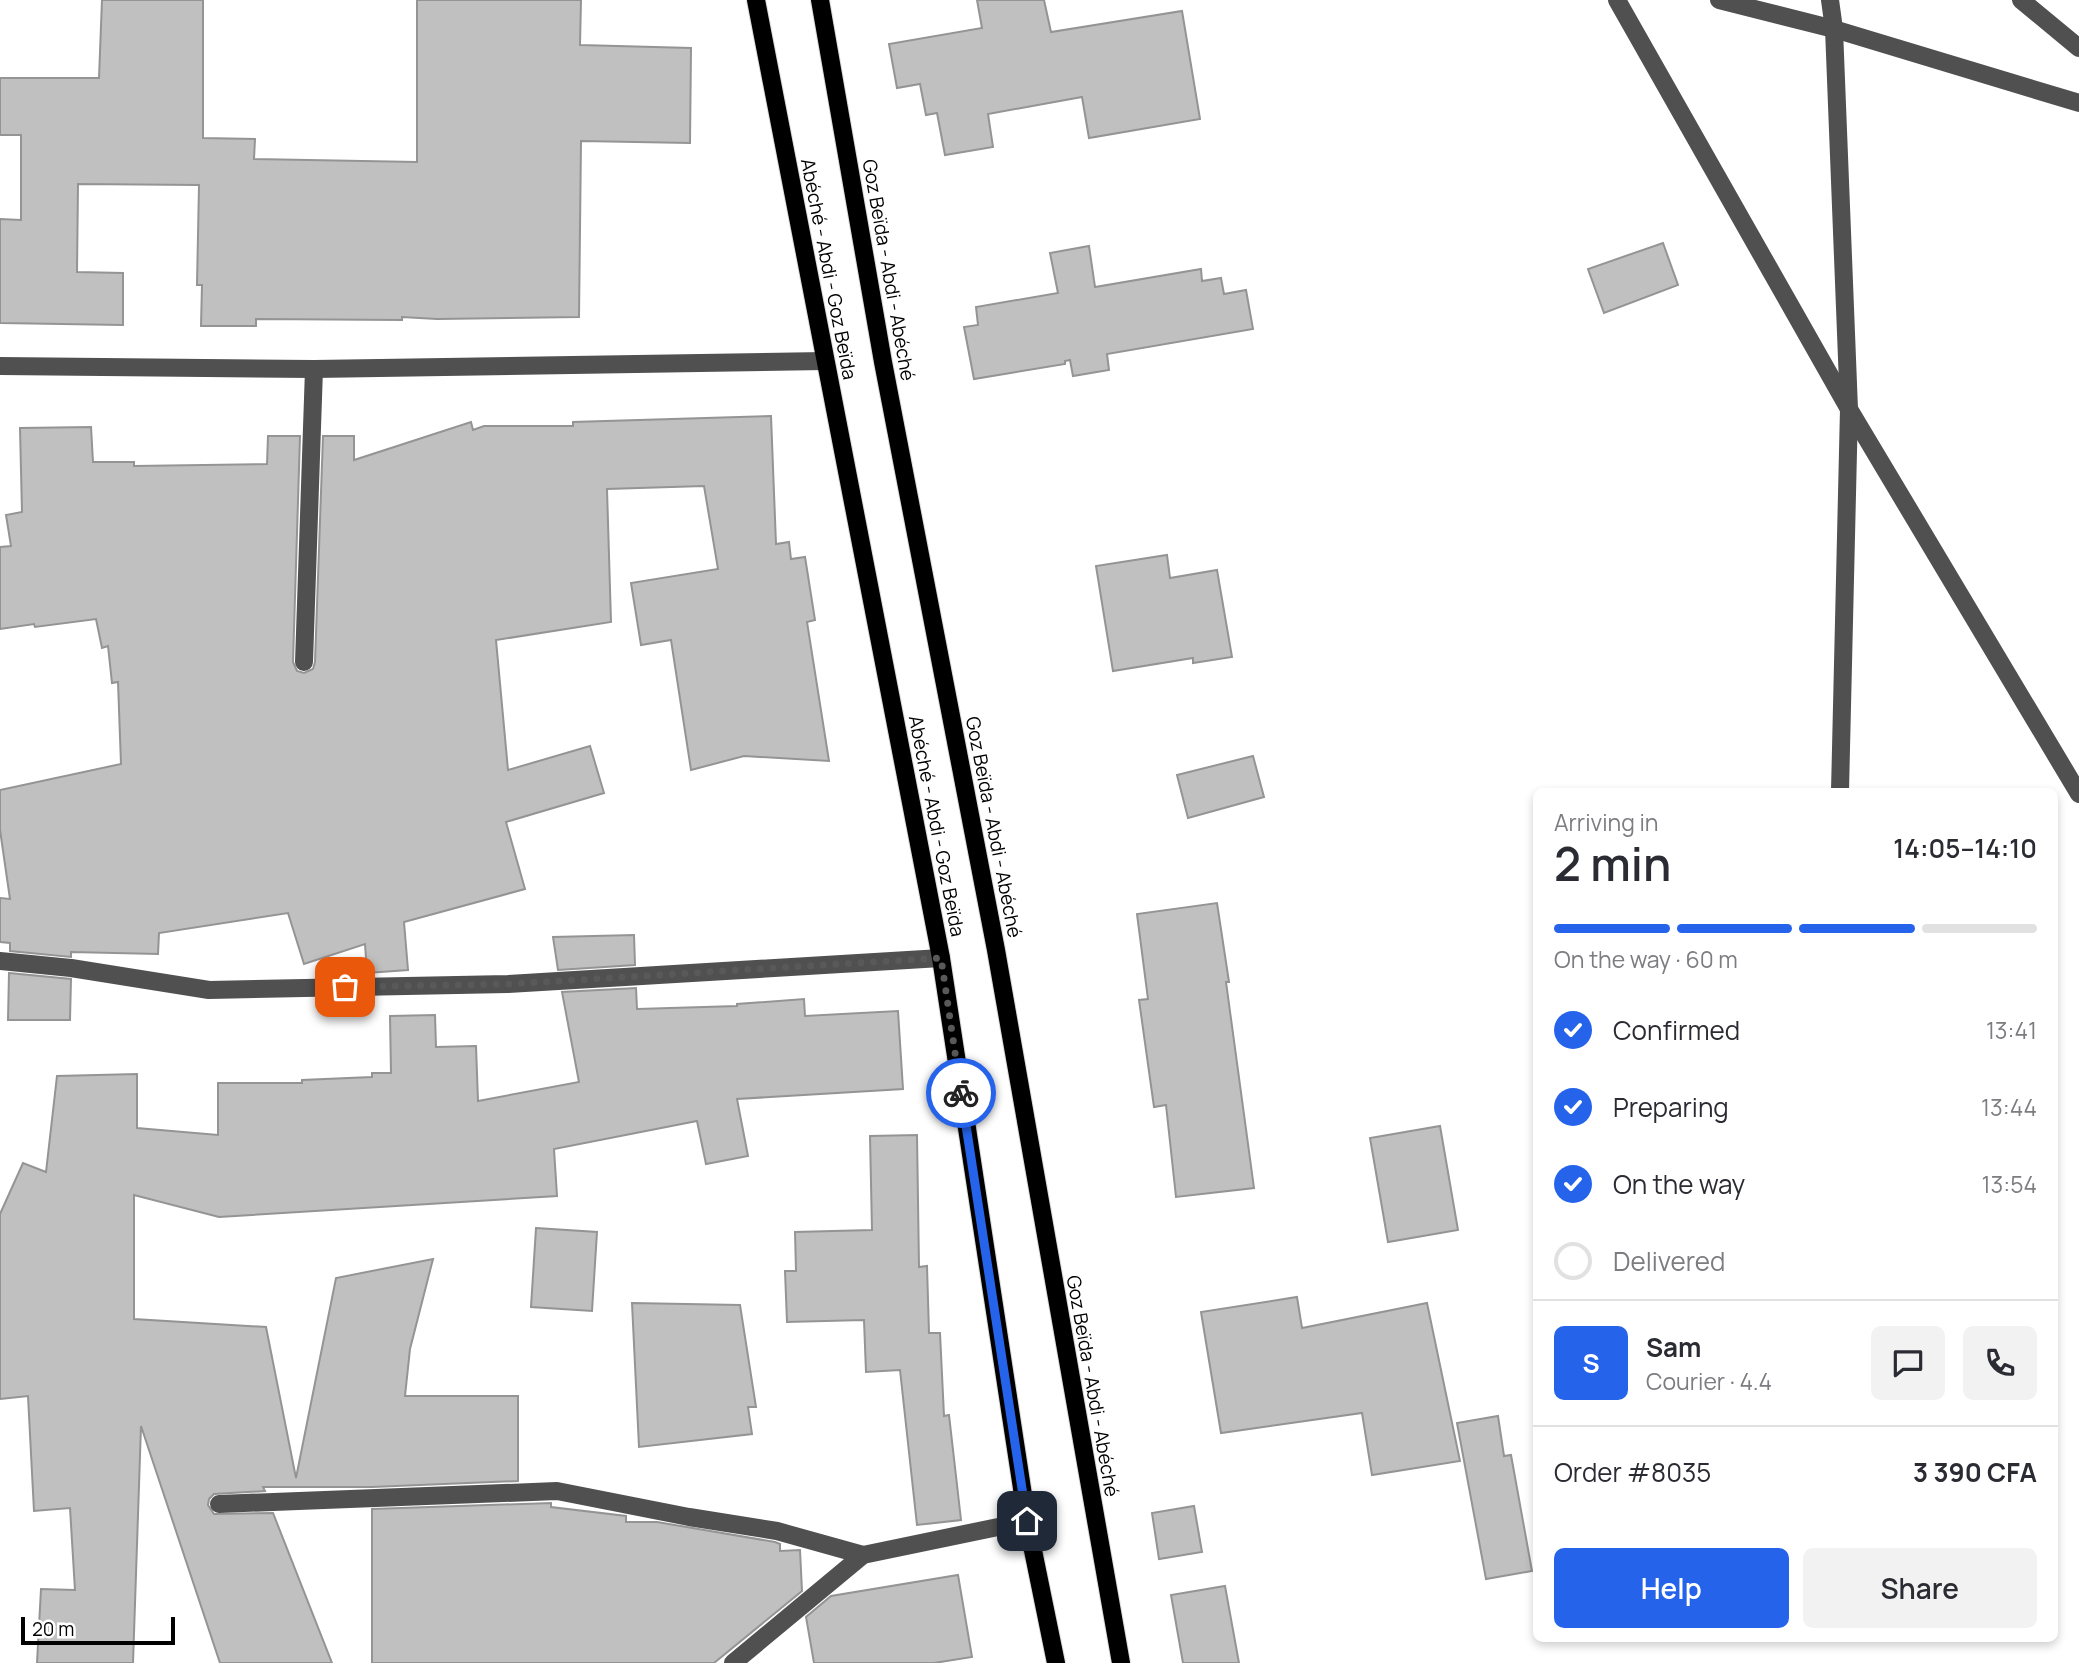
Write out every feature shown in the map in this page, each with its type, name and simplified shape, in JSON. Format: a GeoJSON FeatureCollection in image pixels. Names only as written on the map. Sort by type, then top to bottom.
{"type":"FeatureCollection","features":[{"type":"Feature","properties":{"kind":"main road","name":"Abéché - Abdi - Goz Beïda"},"geometry":{"type":"LineString","coordinates":[[756,0],[941,958],[1027,1521],[1056,1663]]}},
{"type":"Feature","properties":{"kind":"main road","name":"Goz Beïda - Abdi - Abéché"},"geometry":{"type":"LineString","coordinates":[[820,0],[883,362],[996,950],[1121,1663]]}},
{"type":"Feature","properties":{"kind":"street"},"geometry":{"type":"LineString","coordinates":[[1617,0],[1849,409],[2079,794]]}},
{"type":"Feature","properties":{"kind":"street"},"geometry":{"type":"LineString","coordinates":[[1719,0],[1834,29],[2079,103]]}},
{"type":"Feature","properties":{"kind":"street"},"geometry":{"type":"LineString","coordinates":[[1830,0],[1834,29],[1849,409],[1840,788]]}},
{"type":"Feature","properties":{"kind":"street"},"geometry":{"type":"LineString","coordinates":[[2021,0],[2079,48]]}},
{"type":"Feature","properties":{"kind":"street"},"geometry":{"type":"LineString","coordinates":[[0,366],[314,369],[825,361]]}},
{"type":"Feature","properties":{"kind":"street"},"geometry":{"type":"LineString","coordinates":[[304,662],[314,369]]}},
{"type":"Feature","properties":{"kind":"street"},"geometry":{"type":"LineString","coordinates":[[0,961],[71,968],[209,990],[508,984],[941,958]]}},
{"type":"Feature","properties":{"kind":"street"},"geometry":{"type":"LineString","coordinates":[[219,1504],[557,1491],[777,1531],[863,1555],[1027,1521]]}},
{"type":"Feature","properties":{"kind":"street"},"geometry":{"type":"LineString","coordinates":[[733,1663],[863,1555]]}},
{"type":"Feature","properties":{"kind":"building"},"geometry":{"type":"Polygon","coordinates":[[[102,0],[203,0],[203,138],[255,139],[254,159],[417,162],[417,0],[581,0],[580,45],[691,48],[690,143],[581,141],[579,317],[256,319],[256,326],[201,326],[202,285],[197,285],[199,185],[78,184],[77,272],[123,273],[123,325],[0,323],[0,219],[21,220],[21,135],[0,135],[0,78],[99,78],[102,0]]]}},
{"type":"Feature","properties":{"kind":"building"},"geometry":{"type":"Polygon","coordinates":[[[977,0],[1044,0],[1051,32],[1182,11],[1200,119],[1089,138],[1082,97],[988,114],[993,147],[945,155],[937,113],[926,115],[920,84],[897,88],[889,44],[982,28],[977,0]]]}},
{"type":"Feature","properties":{"kind":"building"},"geometry":{"type":"Polygon","coordinates":[[[1663,243],[1678,285],[1604,313],[1588,269],[1663,243]]]}},
{"type":"Feature","properties":{"kind":"building"},"geometry":{"type":"Polygon","coordinates":[[[1089,246],[1095,287],[1201,269],[1202,281],[1221,278],[1224,294],[1246,290],[1253,329],[1107,354],[1109,370],[1073,376],[1070,360],[1065,361],[1065,364],[974,379],[964,327],[978,325],[976,307],[1058,293],[1050,253],[1089,246]]]}},
{"type":"Feature","properties":{"kind":"building"},"geometry":{"type":"Polygon","coordinates":[[[771,416],[776,544],[789,542],[791,559],[805,557],[815,620],[807,622],[829,761],[744,756],[691,770],[671,640],[641,645],[631,583],[718,569],[704,486],[607,489],[611,622],[496,640],[508,770],[590,746],[604,793],[506,822],[525,889],[404,922],[408,970],[367,973],[365,944],[304,964],[288,913],[159,933],[158,954],[71,952],[71,957],[10,951],[10,943],[0,942],[0,898],[10,899],[0,830],[0,790],[121,764],[118,682],[112,683],[108,646],[102,648],[96,619],[0,629],[0,547],[11,546],[6,515],[22,512],[20,428],[91,427],[93,462],[134,462],[134,466],[267,464],[268,436],[300,436],[293,662],[297,671],[304,673],[313,669],[315,662],[323,436],[354,436],[354,460],[471,422],[473,430],[484,426],[573,426],[573,422],[771,416]]]}},
{"type":"Feature","properties":{"kind":"building"},"geometry":{"type":"Polygon","coordinates":[[[1167,555],[1170,578],[1217,570],[1232,657],[1193,663],[1193,658],[1113,671],[1096,566],[1167,555]]]}},
{"type":"Feature","properties":{"kind":"building"},"geometry":{"type":"Polygon","coordinates":[[[1253,756],[1264,797],[1188,818],[1177,775],[1253,756]]]}},
{"type":"Feature","properties":{"kind":"building"},"geometry":{"type":"Polygon","coordinates":[[[1217,903],[1254,1188],[1176,1197],[1166,1105],[1154,1107],[1139,1000],[1148,999],[1137,914],[1217,903]]]}},
{"type":"Feature","properties":{"kind":"building"},"geometry":{"type":"Polygon","coordinates":[[[634,935],[635,965],[558,970],[553,937],[634,935]]]}},
{"type":"Feature","properties":{"kind":"building"},"geometry":{"type":"Polygon","coordinates":[[[9,973],[71,979],[70,1020],[8,1020],[9,973]]]}},
{"type":"Feature","properties":{"kind":"building"},"geometry":{"type":"Polygon","coordinates":[[[636,988],[637,1009],[737,1006],[804,999],[805,1016],[898,1011],[903,1089],[737,1099],[748,1156],[706,1164],[697,1121],[554,1149],[557,1196],[219,1217],[134,1195],[134,1319],[266,1327],[296,1478],[336,1278],[433,1259],[410,1349],[405,1396],[518,1396],[518,1481],[372,1487],[263,1487],[265,1491],[214,1494],[208,1505],[214,1514],[273,1513],[332,1663],[220,1663],[141,1426],[133,1663],[37,1663],[41,1589],[75,1590],[70,1508],[34,1511],[28,1396],[0,1399],[0,1214],[23,1163],[46,1172],[57,1076],[137,1074],[137,1128],[218,1135],[218,1083],[302,1083],[302,1080],[372,1077],[372,1073],[391,1073],[390,1016],[435,1015],[436,1047],[476,1046],[478,1101],[579,1082],[562,992],[636,988]]]}},
{"type":"Feature","properties":{"kind":"building"},"geometry":{"type":"Polygon","coordinates":[[[1440,1126],[1458,1230],[1388,1242],[1370,1138],[1440,1126]]]}},
{"type":"Feature","properties":{"kind":"building"},"geometry":{"type":"Polygon","coordinates":[[[917,1135],[919,1267],[927,1266],[929,1333],[940,1333],[944,1416],[949,1415],[961,1520],[917,1525],[900,1370],[866,1372],[864,1320],[787,1322],[785,1271],[796,1271],[795,1232],[872,1230],[870,1136],[917,1135]]]}},
{"type":"Feature","properties":{"kind":"building"},"geometry":{"type":"Polygon","coordinates":[[[536,1228],[597,1232],[592,1311],[531,1307],[536,1228]]]}},
{"type":"Feature","properties":{"kind":"building"},"geometry":{"type":"Polygon","coordinates":[[[1297,1297],[1302,1328],[1427,1303],[1460,1461],[1372,1475],[1362,1413],[1221,1433],[1201,1312],[1297,1297]]]}},
{"type":"Feature","properties":{"kind":"building"},"geometry":{"type":"Polygon","coordinates":[[[632,1303],[740,1305],[756,1407],[748,1407],[752,1434],[639,1447],[632,1303]]]}},
{"type":"Feature","properties":{"kind":"building"},"geometry":{"type":"Polygon","coordinates":[[[1498,1416],[1504,1456],[1511,1455],[1532,1571],[1486,1579],[1457,1423],[1498,1416]]]}},
{"type":"Feature","properties":{"kind":"building"},"geometry":{"type":"Polygon","coordinates":[[[551,1503],[551,1507],[626,1516],[626,1522],[657,1522],[775,1542],[780,1544],[780,1551],[800,1550],[802,1591],[714,1663],[372,1663],[372,1509],[551,1503]]]}},
{"type":"Feature","properties":{"kind":"building"},"geometry":{"type":"Polygon","coordinates":[[[1194,1506],[1202,1552],[1159,1559],[1152,1513],[1194,1506]]]}},
{"type":"Feature","properties":{"kind":"building"},"geometry":{"type":"Polygon","coordinates":[[[958,1575],[972,1657],[934,1663],[814,1663],[806,1617],[831,1596],[958,1575]]]}},
{"type":"Feature","properties":{"kind":"building"},"geometry":{"type":"Polygon","coordinates":[[[1225,1586],[1239,1663],[1183,1663],[1171,1595],[1225,1586]]]}},
{"type":"Feature","properties":{"kind":"way so far"},"geometry":{"type":"LineString","coordinates":[[345,987],[508,984],[941,958],[961,1093]]}},
{"type":"Feature","properties":{"kind":"route"},"geometry":{"type":"LineString","coordinates":[[961,1093],[1027,1521]]}}]}
